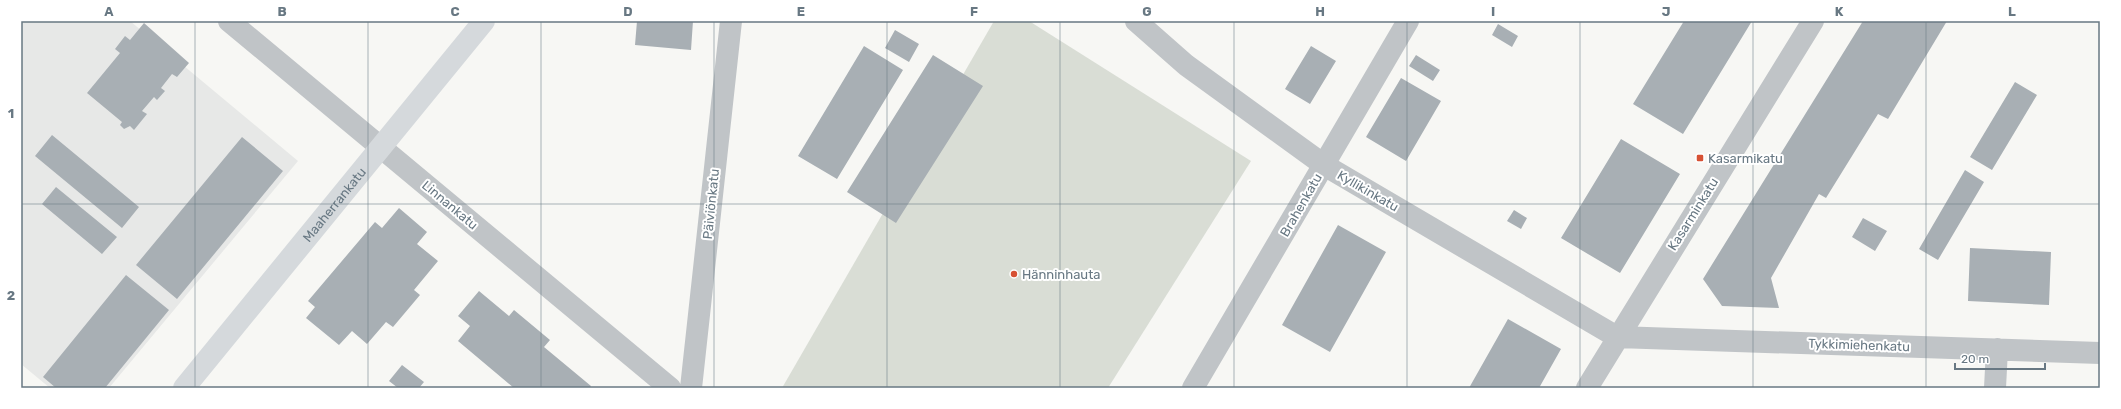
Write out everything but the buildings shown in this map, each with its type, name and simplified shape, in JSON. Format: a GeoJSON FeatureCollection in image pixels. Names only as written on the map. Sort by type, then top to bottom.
{"type":"FeatureCollection","features":[{"type":"Feature","properties":{"kind":"main road","name":"Maaherrankatu"},"geometry":{"type":"LineString","coordinates":[[184,388],[484,21]]}},
{"type":"Feature","properties":{"kind":"street","name":"Linnankatu"},"geometry":{"type":"LineString","coordinates":[[230,21],[670,388]]}},
{"type":"Feature","properties":{"kind":"street","name":"Päiviönkatu"},"geometry":{"type":"LineString","coordinates":[[691,388],[731,21]]}},
{"type":"Feature","properties":{"kind":"street","name":"Kyllikinkatu"},"geometry":{"type":"LineString","coordinates":[[1136,21],[1186,65],[1324,165],[1617,337]]}},
{"type":"Feature","properties":{"kind":"street","name":"Brahenkatu"},"geometry":{"type":"LineString","coordinates":[[1193,388],[1408,21]]}},
{"type":"Feature","properties":{"kind":"street","name":"Kasarminkatu"},"geometry":{"type":"LineString","coordinates":[[1587,388],[1813,21]]}},
{"type":"Feature","properties":{"kind":"street","name":"Tykkimiehenkatu"},"geometry":{"type":"LineString","coordinates":[[1617,337],[2100,352]]}},
{"type":"Feature","properties":{"kind":"street"},"geometry":{"type":"LineString","coordinates":[[1995,388],[1997,349]]}},
{"type":"Feature","properties":{"kind":"shaded area"},"geometry":{"type":"Polygon","coordinates":[[[21,21],[130,21],[298,161],[109,388],[50,388],[21,364],[21,21]]]}},
{"type":"Feature","properties":{"kind":"shaded area","name":"Hänninhauta"},"geometry":{"type":"Polygon","coordinates":[[[994,21],[1029,21],[1251,161],[1108,388],[782,388],[994,21]]]}},
{"type":"Feature","properties":{"kind":"place","name":"Kasarmikatu"},"geometry":{"type":"Point","coordinates":[1700,158]}},
{"type":"Feature","properties":{"kind":"place","name":"Hänninhauta"},"geometry":{"type":"Point","coordinates":[1014,274]}}]}
